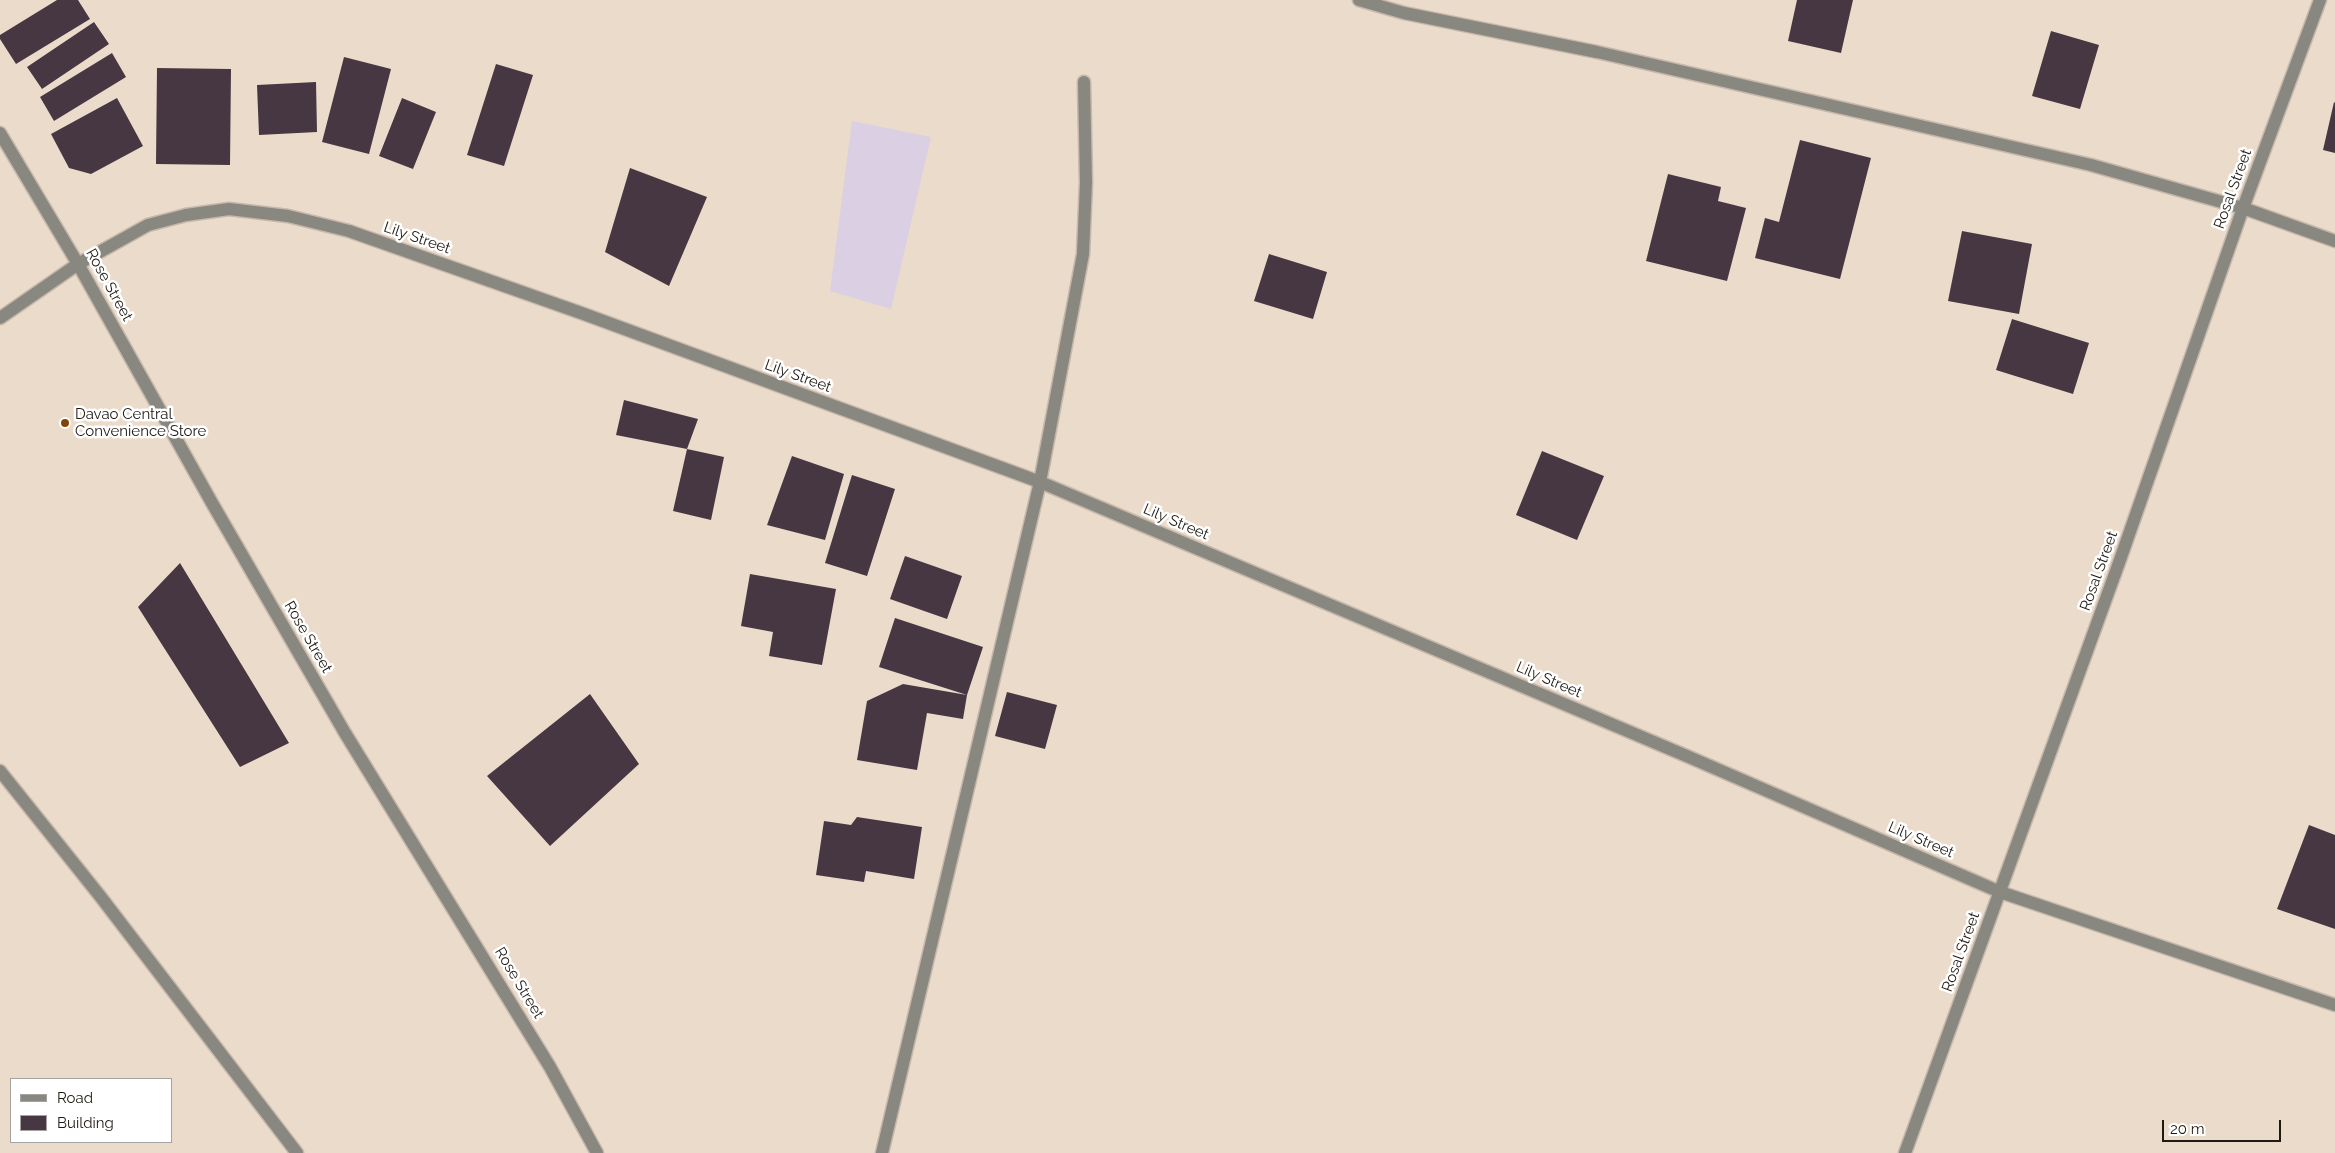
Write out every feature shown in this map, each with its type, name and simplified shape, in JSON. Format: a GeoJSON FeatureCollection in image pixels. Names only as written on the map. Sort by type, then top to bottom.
{"type":"FeatureCollection","features":[{"type":"Feature","properties":{"kind":"street"},"geometry":{"type":"LineString","coordinates":[[1359,0],[1404,14],[1597,52],[2072,160],[2244,208],[2335,241]]}},
{"type":"Feature","properties":{"kind":"street","name":"Rosal Street"},"geometry":{"type":"LineString","coordinates":[[1905,1153],[2320,0]]}},
{"type":"Feature","properties":{"kind":"street"},"geometry":{"type":"LineString","coordinates":[[882,1153],[1040,482],[1082,254],[1086,184],[1084,82]]}},
{"type":"Feature","properties":{"kind":"street","name":"Rose Street"},"geometry":{"type":"LineString","coordinates":[[0,133],[78,264],[212,503],[345,733],[550,1067],[597,1153]]}},
{"type":"Feature","properties":{"kind":"street","name":"Lily Street"},"geometry":{"type":"LineString","coordinates":[[0,318],[78,264],[148,225],[186,215],[229,209],[288,216],[349,231],[575,311],[1040,482],[1689,757],[2000,892],[2335,1005]]}},
{"type":"Feature","properties":{"kind":"street"},"geometry":{"type":"LineString","coordinates":[[0,771],[100,896],[297,1153]]}},
{"type":"Feature","properties":{"kind":"shaded area"},"geometry":{"type":"Polygon","coordinates":[[[852,121],[931,137],[891,309],[830,291],[852,121]]]}},
{"type":"Feature","properties":{"kind":"building"},"geometry":{"type":"Polygon","coordinates":[[[57,0],[78,0],[90,19],[16,64],[0,39],[0,35],[57,0]]]}},
{"type":"Feature","properties":{"kind":"building"},"geometry":{"type":"Polygon","coordinates":[[[1797,0],[1853,0],[1841,53],[1788,41],[1797,0]]]}},
{"type":"Feature","properties":{"kind":"building"},"geometry":{"type":"Polygon","coordinates":[[[94,22],[109,44],[42,89],[27,67],[94,22]]]}},
{"type":"Feature","properties":{"kind":"building"},"geometry":{"type":"Polygon","coordinates":[[[2051,31],[2099,45],[2080,109],[2032,96],[2051,31]]]}},
{"type":"Feature","properties":{"kind":"building"},"geometry":{"type":"Polygon","coordinates":[[[112,53],[126,77],[54,121],[40,97],[112,53]]]}},
{"type":"Feature","properties":{"kind":"building"},"geometry":{"type":"Polygon","coordinates":[[[344,57],[391,69],[369,154],[322,142],[344,57]]]}},
{"type":"Feature","properties":{"kind":"building"},"geometry":{"type":"Polygon","coordinates":[[[496,64],[533,75],[504,166],[467,155],[496,64]]]}},
{"type":"Feature","properties":{"kind":"building"},"geometry":{"type":"Polygon","coordinates":[[[157,68],[231,69],[230,165],[156,164],[157,68]]]}},
{"type":"Feature","properties":{"kind":"building"},"geometry":{"type":"Polygon","coordinates":[[[316,82],[317,132],[259,135],[257,85],[316,82]]]}},
{"type":"Feature","properties":{"kind":"building"},"geometry":{"type":"Polygon","coordinates":[[[117,98],[143,146],[91,174],[69,168],[51,134],[117,98]]]}},
{"type":"Feature","properties":{"kind":"building"},"geometry":{"type":"Polygon","coordinates":[[[402,98],[436,112],[413,169],[379,156],[402,98]]]}},
{"type":"Feature","properties":{"kind":"building"},"geometry":{"type":"Polygon","coordinates":[[[2335,103],[2335,153],[2323,150],[2335,103]]]}},
{"type":"Feature","properties":{"kind":"building"},"geometry":{"type":"Polygon","coordinates":[[[1800,140],[1871,158],[1840,279],[1755,258],[1765,218],[1779,222],[1800,140]]]}},
{"type":"Feature","properties":{"kind":"building"},"geometry":{"type":"Polygon","coordinates":[[[630,168],[707,197],[669,286],[605,252],[630,168]]]}},
{"type":"Feature","properties":{"kind":"building"},"geometry":{"type":"Polygon","coordinates":[[[1668,174],[1721,187],[1718,201],[1746,208],[1727,281],[1646,261],[1668,174]]]}},
{"type":"Feature","properties":{"kind":"building"},"geometry":{"type":"Polygon","coordinates":[[[1962,231],[2032,244],[2019,314],[1948,301],[1962,231]]]}},
{"type":"Feature","properties":{"kind":"building"},"geometry":{"type":"Polygon","coordinates":[[[1269,254],[1327,272],[1313,319],[1254,301],[1269,254]]]}},
{"type":"Feature","properties":{"kind":"building"},"geometry":{"type":"Polygon","coordinates":[[[2012,319],[2089,343],[2073,394],[1996,370],[2012,319]]]}},
{"type":"Feature","properties":{"kind":"building"},"geometry":{"type":"Polygon","coordinates":[[[624,400],[698,419],[687,449],[616,435],[624,400]]]}},
{"type":"Feature","properties":{"kind":"building"},"geometry":{"type":"Polygon","coordinates":[[[687,449],[724,457],[711,520],[673,511],[687,449]]]}},
{"type":"Feature","properties":{"kind":"building"},"geometry":{"type":"Polygon","coordinates":[[[1542,451],[1604,476],[1577,540],[1516,515],[1542,451]]]}},
{"type":"Feature","properties":{"kind":"building"},"geometry":{"type":"Polygon","coordinates":[[[792,456],[844,474],[825,540],[767,525],[792,456]]]}},
{"type":"Feature","properties":{"kind":"building"},"geometry":{"type":"Polygon","coordinates":[[[852,475],[895,489],[867,576],[825,563],[852,475]]]}},
{"type":"Feature","properties":{"kind":"building"},"geometry":{"type":"Polygon","coordinates":[[[905,556],[962,576],[947,619],[890,599],[905,556]]]}},
{"type":"Feature","properties":{"kind":"building"},"geometry":{"type":"Polygon","coordinates":[[[180,563],[289,743],[240,767],[138,607],[180,563]]]}},
{"type":"Feature","properties":{"kind":"building"},"geometry":{"type":"Polygon","coordinates":[[[750,574],[836,589],[822,665],[769,656],[773,632],[741,626],[750,574]]]}},
{"type":"Feature","properties":{"kind":"building"},"geometry":{"type":"Polygon","coordinates":[[[895,618],[983,647],[967,695],[879,667],[895,618]]]}},
{"type":"Feature","properties":{"kind":"building"},"geometry":{"type":"Polygon","coordinates":[[[903,684],[967,695],[963,719],[927,713],[917,770],[857,760],[867,701],[903,684]]]}},
{"type":"Feature","properties":{"kind":"building"},"geometry":{"type":"Polygon","coordinates":[[[1007,692],[1057,705],[1045,749],[995,736],[1007,692]]]}},
{"type":"Feature","properties":{"kind":"building"},"geometry":{"type":"Polygon","coordinates":[[[590,694],[639,764],[550,846],[487,776],[590,694]]]}},
{"type":"Feature","properties":{"kind":"building"},"geometry":{"type":"Polygon","coordinates":[[[857,817],[922,827],[914,879],[866,871],[864,882],[816,875],[824,821],[851,825],[857,817]]]}},
{"type":"Feature","properties":{"kind":"building"},"geometry":{"type":"Polygon","coordinates":[[[2309,825],[2335,835],[2335,929],[2277,909],[2309,825]]]}},
{"type":"Feature","properties":{"kind":"place","name":"Davao Central Convenience Store"},"geometry":{"type":"Point","coordinates":[65,423]}}]}
